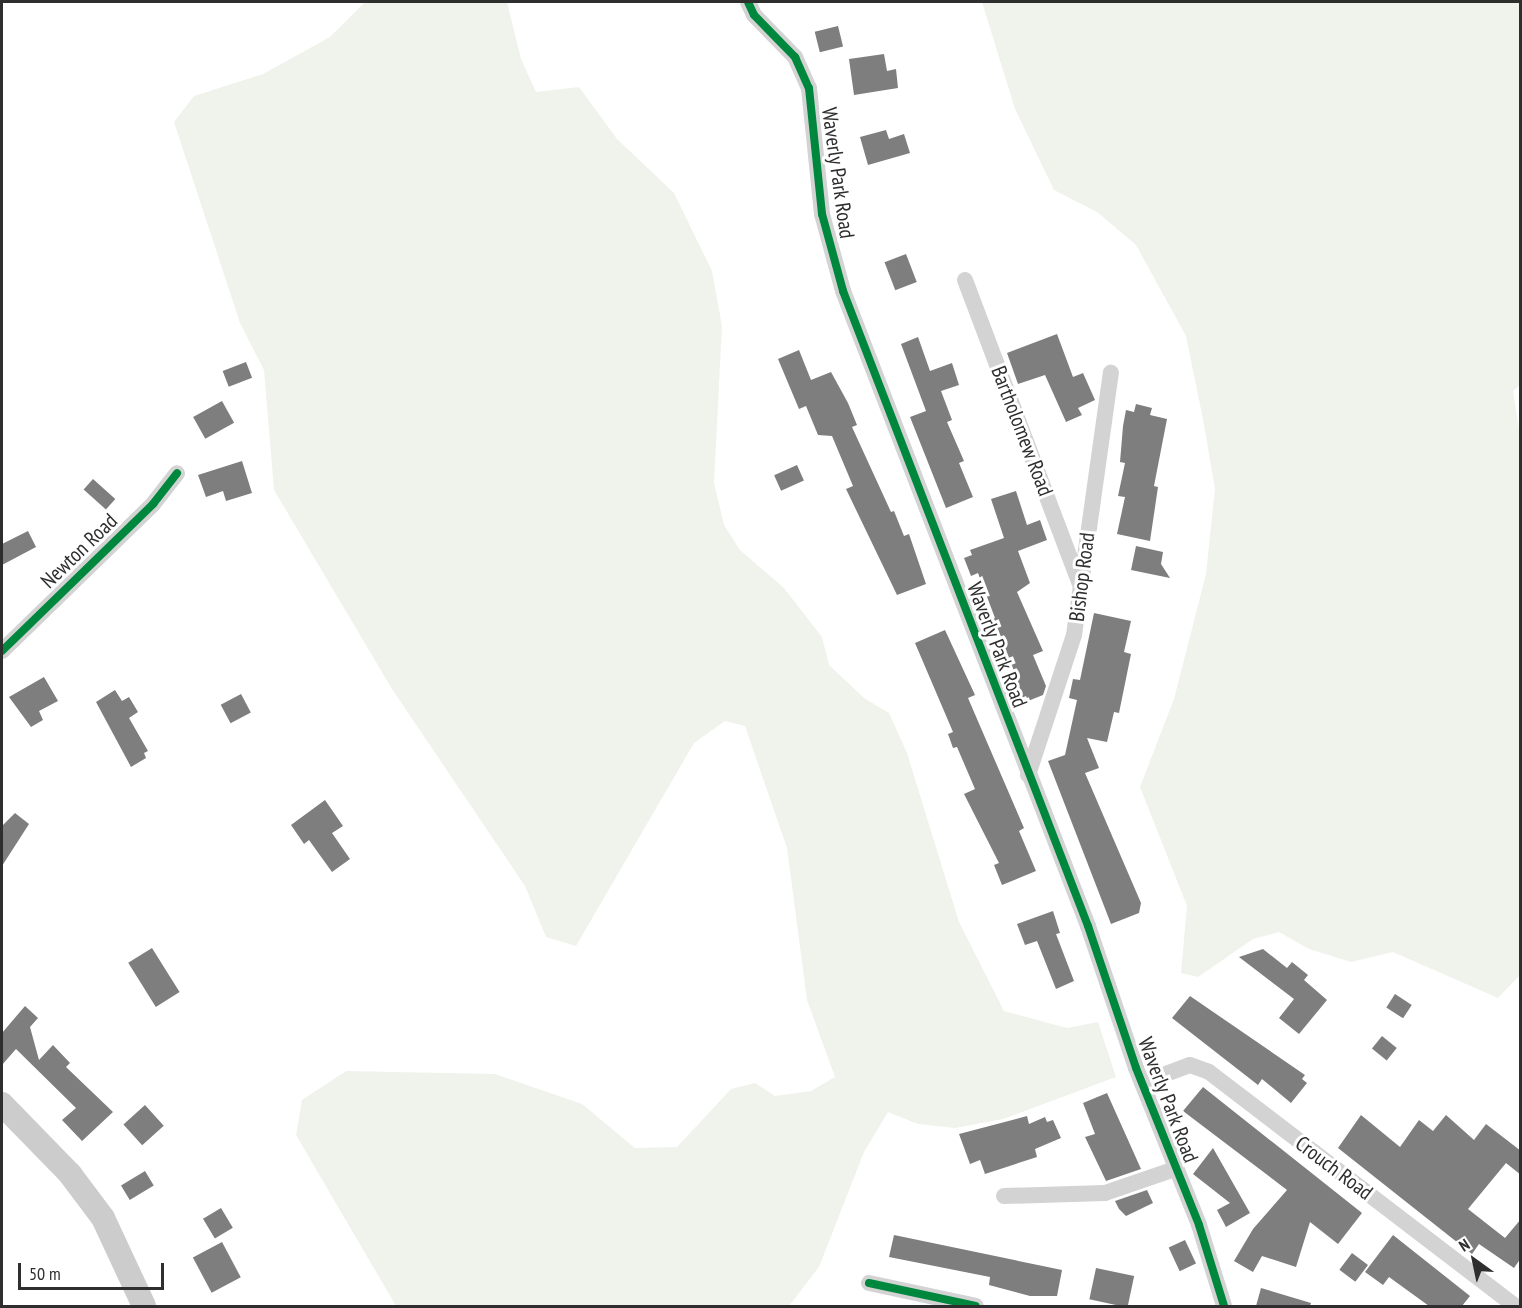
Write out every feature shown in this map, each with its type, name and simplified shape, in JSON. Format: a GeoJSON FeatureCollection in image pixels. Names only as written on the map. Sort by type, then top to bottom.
{"type":"FeatureCollection","features":[{"type":"Feature","properties":{"kind":"main road"},"geometry":{"type":"LineString","coordinates":[[2,1104],[70,1174],[103,1218],[144,1306]]}},
{"type":"Feature","properties":{"kind":"street","name":"Waverly Park Road"},"geometry":{"type":"LineString","coordinates":[[748,2],[754,15],[795,57],[809,88],[822,214],[843,291],[1088,926],[1142,1083],[1199,1225],[1224,1306]]}},
{"type":"Feature","properties":{"kind":"street","name":"Bartholomew Road"},"geometry":{"type":"LineString","coordinates":[[965,280],[1080,583]]}},
{"type":"Feature","properties":{"kind":"street","name":"Bishop Road"},"geometry":{"type":"LineString","coordinates":[[1028,775],[1074,635],[1111,373]]}},
{"type":"Feature","properties":{"kind":"street","name":"Newton Road"},"geometry":{"type":"LineString","coordinates":[[2,651],[153,504],[177,473]]}},
{"type":"Feature","properties":{"kind":"street","name":"Crouch Road"},"geometry":{"type":"LineString","coordinates":[[1142,1083],[1190,1065],[1209,1072],[1515,1306]]}},
{"type":"Feature","properties":{"kind":"street"},"geometry":{"type":"LineString","coordinates":[[1004,1196],[1105,1192],[1175,1169]]}},
{"type":"Feature","properties":{"kind":"street"},"geometry":{"type":"LineString","coordinates":[[869,1283],[976,1306]]}},
{"type":"Feature","properties":{"kind":"shaded area"},"geometry":{"type":"Polygon","coordinates":[[[365,2],[507,2],[521,59],[536,92],[579,87],[617,139],[674,193],[712,271],[722,326],[714,483],[724,525],[740,550],[784,588],[822,637],[829,665],[864,698],[889,713],[907,753],[959,922],[1004,1011],[1067,1028],[1098,1022],[1116,1077],[1003,1119],[955,1128],[918,1124],[888,1112],[864,1152],[819,1267],[789,1306],[396,1306],[296,1135],[302,1100],[346,1071],[495,1074],[582,1104],[635,1148],[677,1147],[731,1089],[755,1083],[775,1096],[811,1091],[835,1077],[807,1000],[787,848],[745,726],[725,721],[694,743],[576,946],[546,937],[525,886],[392,689],[274,490],[264,370],[240,323],[174,122],[194,96],[263,74],[330,37],[365,2]]]}},
{"type":"Feature","properties":{"kind":"shaded area"},"geometry":{"type":"Polygon","coordinates":[[[982,2],[1520,2],[1520,385],[1513,391],[1520,435],[1520,975],[1498,998],[1393,952],[1351,962],[1309,949],[1279,932],[1253,939],[1198,977],[1181,973],[1187,906],[1140,787],[1174,699],[1206,574],[1215,489],[1186,336],[1136,245],[1097,212],[1054,190],[1015,109],[982,2]]]}},
{"type":"Feature","properties":{"kind":"building"},"geometry":{"type":"Polygon","coordinates":[[[838,26],[843,46],[820,52],[815,32],[838,26]]]}},
{"type":"Feature","properties":{"kind":"building"},"geometry":{"type":"Polygon","coordinates":[[[884,54],[887,71],[896,69],[898,88],[854,95],[849,59],[884,54]]]}},
{"type":"Feature","properties":{"kind":"building"},"geometry":{"type":"Polygon","coordinates":[[[886,130],[889,139],[904,134],[910,153],[868,165],[860,137],[886,130]]]}},
{"type":"Feature","properties":{"kind":"building"},"geometry":{"type":"Polygon","coordinates":[[[906,254],[917,282],[895,290],[885,262],[906,254]]]}},
{"type":"Feature","properties":{"kind":"building"},"geometry":{"type":"Polygon","coordinates":[[[1057,334],[1073,377],[1083,373],[1095,400],[1078,408],[1082,415],[1066,422],[1045,375],[1018,384],[1007,353],[1057,334]]]}},
{"type":"Feature","properties":{"kind":"building"},"geometry":{"type":"Polygon","coordinates":[[[918,337],[930,371],[952,363],[959,385],[941,391],[952,420],[947,422],[964,461],[959,463],[973,497],[946,508],[910,417],[926,411],[901,344],[918,337]]]}},
{"type":"Feature","properties":{"kind":"building"},"geometry":{"type":"Polygon","coordinates":[[[799,350],[811,380],[831,372],[848,403],[857,425],[852,427],[891,512],[894,511],[904,536],[909,534],[926,584],[897,595],[846,489],[853,486],[832,436],[818,435],[806,406],[799,409],[778,359],[799,350]]]}},
{"type":"Feature","properties":{"kind":"building"},"geometry":{"type":"Polygon","coordinates":[[[246,362],[252,378],[229,387],[223,371],[246,362]]]}},
{"type":"Feature","properties":{"kind":"building"},"geometry":{"type":"Polygon","coordinates":[[[222,401],[234,423],[205,439],[193,417],[222,401]]]}},
{"type":"Feature","properties":{"kind":"building"},"geometry":{"type":"Polygon","coordinates":[[[1136,404],[1152,408],[1150,415],[1167,419],[1154,486],[1158,487],[1150,541],[1117,534],[1125,497],[1118,496],[1125,463],[1120,462],[1123,426],[1126,410],[1134,412],[1136,404]]]}},
{"type":"Feature","properties":{"kind":"building"},"geometry":{"type":"Polygon","coordinates":[[[242,461],[252,493],[226,501],[223,491],[206,497],[198,475],[242,461]]]}},
{"type":"Feature","properties":{"kind":"building"},"geometry":{"type":"Polygon","coordinates":[[[797,465],[804,481],[781,491],[774,475],[797,465]]]}},
{"type":"Feature","properties":{"kind":"building"},"geometry":{"type":"Polygon","coordinates":[[[93,479],[115,499],[106,509],[84,489],[93,479]]]}},
{"type":"Feature","properties":{"kind":"building"},"geometry":{"type":"Polygon","coordinates":[[[1016,491],[1027,525],[1040,520],[1047,540],[1018,551],[1030,583],[1017,592],[1043,651],[1033,655],[1046,686],[1043,695],[1028,701],[1026,696],[1017,700],[1009,679],[1016,676],[989,621],[995,618],[978,573],[971,576],[964,558],[972,555],[970,550],[1004,538],[991,499],[1016,491]]]}},
{"type":"Feature","properties":{"kind":"building"},"geometry":{"type":"Polygon","coordinates":[[[28,531],[36,547],[2,565],[2,544],[28,531]]]}},
{"type":"Feature","properties":{"kind":"building"},"geometry":{"type":"Polygon","coordinates":[[[1136,546],[1163,552],[1161,564],[1170,578],[1131,570],[1136,546]]]}},
{"type":"Feature","properties":{"kind":"building"},"geometry":{"type":"Polygon","coordinates":[[[1094,613],[1131,621],[1124,652],[1131,654],[1119,713],[1114,712],[1107,742],[1087,738],[1099,768],[1085,773],[1141,903],[1139,913],[1111,924],[1048,761],[1065,755],[1077,700],[1069,698],[1073,679],[1080,680],[1094,613]]]}},
{"type":"Feature","properties":{"kind":"building"},"geometry":{"type":"Polygon","coordinates":[[[945,630],[975,695],[968,698],[1024,828],[1019,831],[1036,871],[1002,885],[994,865],[999,863],[964,794],[975,789],[957,747],[953,748],[948,734],[953,732],[915,643],[945,630]]]}},
{"type":"Feature","properties":{"kind":"building"},"geometry":{"type":"Polygon","coordinates":[[[44,677],[58,701],[39,711],[43,720],[31,727],[9,697],[44,677]]]}},
{"type":"Feature","properties":{"kind":"building"},"geometry":{"type":"Polygon","coordinates":[[[115,690],[122,701],[129,697],[138,712],[129,718],[148,751],[144,753],[146,758],[131,767],[96,702],[115,690]]]}},
{"type":"Feature","properties":{"kind":"building"},"geometry":{"type":"Polygon","coordinates":[[[241,694],[251,713],[231,723],[221,705],[241,694]]]}},
{"type":"Feature","properties":{"kind":"building"},"geometry":{"type":"Polygon","coordinates":[[[325,800],[343,826],[332,833],[350,859],[332,872],[309,840],[304,844],[291,825],[325,800]]]}},
{"type":"Feature","properties":{"kind":"building"},"geometry":{"type":"Polygon","coordinates":[[[15,813],[29,824],[2,866],[2,826],[15,813]]]}},
{"type":"Feature","properties":{"kind":"building"},"geometry":{"type":"Polygon","coordinates":[[[1053,911],[1060,933],[1056,934],[1074,981],[1056,989],[1037,941],[1025,945],[1017,924],[1053,911]]]}},
{"type":"Feature","properties":{"kind":"building"},"geometry":{"type":"Polygon","coordinates":[[[152,948],[180,992],[156,1007],[128,963],[152,948]]]}},
{"type":"Feature","properties":{"kind":"building"},"geometry":{"type":"Polygon","coordinates":[[[1263,949],[1287,968],[1292,962],[1308,975],[1304,980],[1327,1000],[1299,1034],[1279,1018],[1294,999],[1239,957],[1263,949]]]}},
{"type":"Feature","properties":{"kind":"building"},"geometry":{"type":"Polygon","coordinates":[[[1395,994],[1412,1005],[1403,1018],[1386,1007],[1395,994]]]}},
{"type":"Feature","properties":{"kind":"building"},"geometry":{"type":"Polygon","coordinates":[[[1190,996],[1305,1075],[1302,1079],[1307,1083],[1291,1103],[1262,1079],[1258,1085],[1172,1018],[1190,996]]]}},
{"type":"Feature","properties":{"kind":"building"},"geometry":{"type":"Polygon","coordinates":[[[25,1006],[38,1018],[30,1027],[39,1060],[53,1045],[70,1063],[66,1067],[113,1112],[82,1141],[62,1120],[76,1108],[16,1049],[2,1065],[2,1033],[25,1006]]]}},
{"type":"Feature","properties":{"kind":"building"},"geometry":{"type":"Polygon","coordinates":[[[1382,1036],[1397,1048],[1387,1060],[1372,1048],[1382,1036]]]}},
{"type":"Feature","properties":{"kind":"building"},"geometry":{"type":"Polygon","coordinates":[[[1203,1087],[1362,1213],[1338,1244],[1310,1222],[1296,1267],[1262,1256],[1253,1272],[1234,1261],[1253,1229],[1287,1190],[1183,1111],[1203,1087]]]}},
{"type":"Feature","properties":{"kind":"building"},"geometry":{"type":"Polygon","coordinates":[[[1107,1093],[1141,1169],[1106,1181],[1085,1137],[1095,1134],[1083,1103],[1107,1093]]]}},
{"type":"Feature","properties":{"kind":"building"},"geometry":{"type":"Polygon","coordinates":[[[145,1105],[164,1126],[142,1145],[123,1124],[145,1105]]]}},
{"type":"Feature","properties":{"kind":"building"},"geometry":{"type":"Polygon","coordinates":[[[1361,1115],[1400,1147],[1419,1120],[1433,1131],[1446,1115],[1474,1140],[1486,1124],[1521,1151],[1521,1175],[1506,1163],[1468,1209],[1505,1238],[1521,1219],[1521,1258],[1514,1268],[1479,1244],[1472,1254],[1338,1148],[1361,1115]]]}},
{"type":"Feature","properties":{"kind":"building"},"geometry":{"type":"Polygon","coordinates":[[[1027,1116],[1029,1124],[1045,1117],[1047,1122],[1053,1120],[1061,1138],[1035,1149],[1037,1157],[985,1174],[980,1160],[970,1164],[959,1134],[1027,1116]]]}},
{"type":"Feature","properties":{"kind":"building"},"geometry":{"type":"Polygon","coordinates":[[[1213,1148],[1250,1213],[1226,1227],[1217,1210],[1230,1203],[1193,1174],[1213,1148]]]}},
{"type":"Feature","properties":{"kind":"building"},"geometry":{"type":"Polygon","coordinates":[[[145,1171],[154,1186],[130,1200],[121,1185],[145,1171]]]}},
{"type":"Feature","properties":{"kind":"building"},"geometry":{"type":"Polygon","coordinates":[[[1147,1190],[1153,1203],[1126,1216],[1115,1201],[1147,1190]]]}},
{"type":"Feature","properties":{"kind":"building"},"geometry":{"type":"Polygon","coordinates":[[[221,1208],[233,1228],[215,1239],[203,1219],[221,1208]]]}},
{"type":"Feature","properties":{"kind":"building"},"geometry":{"type":"Polygon","coordinates":[[[894,1235],[1062,1270],[1057,1296],[1030,1296],[989,1285],[990,1277],[889,1257],[894,1235]]]}},
{"type":"Feature","properties":{"kind":"building"},"geometry":{"type":"Polygon","coordinates":[[[1393,1235],[1470,1296],[1462,1306],[1429,1306],[1389,1277],[1383,1285],[1365,1272],[1393,1235]]]}},
{"type":"Feature","properties":{"kind":"building"},"geometry":{"type":"Polygon","coordinates":[[[1185,1240],[1196,1264],[1180,1271],[1169,1248],[1185,1240]]]}},
{"type":"Feature","properties":{"kind":"building"},"geometry":{"type":"Polygon","coordinates":[[[222,1242],[241,1277],[212,1293],[193,1257],[222,1242]]]}},
{"type":"Feature","properties":{"kind":"building"},"geometry":{"type":"Polygon","coordinates":[[[1352,1253],[1368,1265],[1355,1282],[1339,1270],[1352,1253]]]}},
{"type":"Feature","properties":{"kind":"building"},"geometry":{"type":"Polygon","coordinates":[[[1096,1268],[1134,1276],[1128,1306],[1089,1299],[1096,1268]]]}},
{"type":"Feature","properties":{"kind":"building"},"geometry":{"type":"Polygon","coordinates":[[[1261,1288],[1311,1303],[1310,1306],[1256,1306],[1261,1288]]]}},
{"type":"Feature","properties":{"kind":"cycle path"},"geometry":{"type":"LineString","coordinates":[[748,2],[754,15],[795,57],[809,88],[822,214],[843,291],[1088,926],[1136,1068],[1199,1225],[1224,1306]]}},
{"type":"Feature","properties":{"kind":"cycle path"},"geometry":{"type":"LineString","coordinates":[[2,651],[153,504],[177,473]]}},
{"type":"Feature","properties":{"kind":"cycle path"},"geometry":{"type":"LineString","coordinates":[[869,1283],[976,1306]]}}]}
